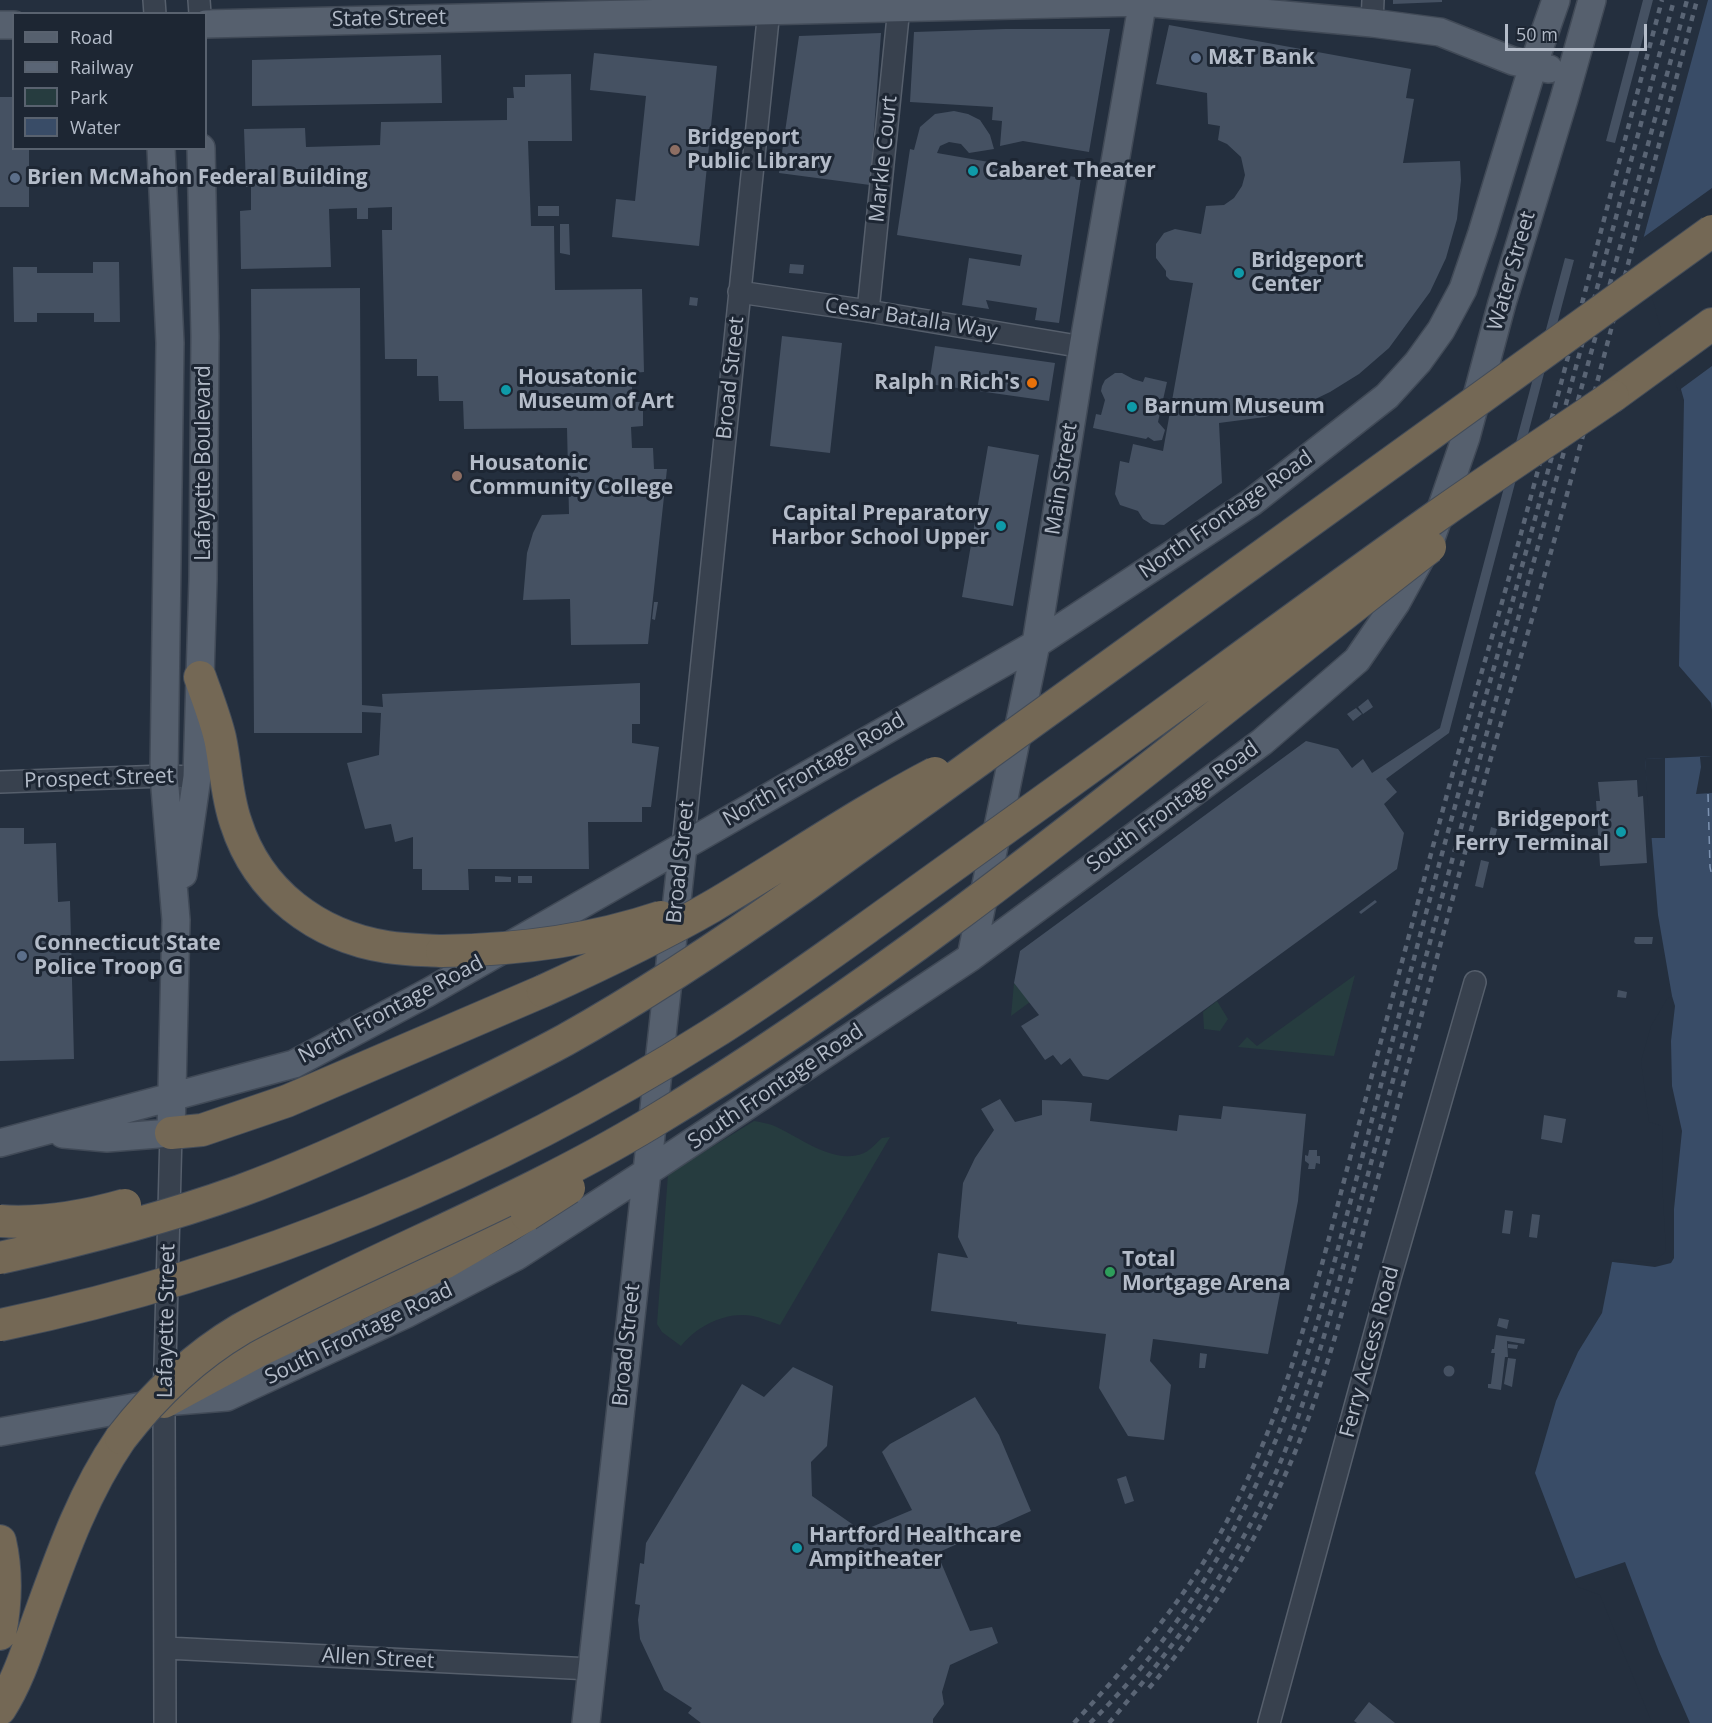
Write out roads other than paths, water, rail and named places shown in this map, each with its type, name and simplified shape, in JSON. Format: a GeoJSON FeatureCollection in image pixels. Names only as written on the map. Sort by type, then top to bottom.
{"type":"FeatureCollection","features":[{"type":"Feature","properties":{"kind":"highway"},"geometry":{"type":"LineString","coordinates":[[0,1258],[106,1233],[240,1191],[305,1166],[434,1106],[565,1040],[686,967],[755,922],[1712,231]]}},
{"type":"Feature","properties":{"kind":"highway"},"geometry":{"type":"LineString","coordinates":[[0,1325],[79,1307],[159,1285],[344,1221],[482,1161],[657,1069],[831,954],[1442,513],[1613,396],[1712,324]]}},
{"type":"Feature","properties":{"kind":"highway"},"geometry":{"type":"LineString","coordinates":[[164,1402],[260,1350],[455,1257],[527,1215],[605,1165],[738,1068],[910,949],[1070,829],[1492,498],[1613,396]]}},
{"type":"Feature","properties":{"kind":"highway"},"geometry":{"type":"LineString","coordinates":[[200,676],[219,736],[229,797],[241,838],[257,867],[278,893],[296,910],[318,925],[351,938],[386,947],[442,951],[540,945],[621,930],[698,903],[786,863]]}},
{"type":"Feature","properties":{"kind":"highway"},"geometry":{"type":"LineString","coordinates":[[171,1133],[202,1130],[287,1101],[543,992],[670,930],[786,863],[891,796],[1034,722]]}},
{"type":"Feature","properties":{"kind":"highway"},"geometry":{"type":"LineString","coordinates":[[0,1709],[23,1662],[79,1512],[99,1473],[121,1438],[148,1403],[178,1374],[232,1334],[589,1158],[649,1125],[738,1068]]}},
{"type":"Feature","properties":{"kind":"highway"},"geometry":{"type":"LineString","coordinates":[[0,1221],[61,1220],[110,1209],[182,1188],[434,1106]]}},
{"type":"Feature","properties":{"kind":"highway"},"geometry":{"type":"LineString","coordinates":[[0,1541],[5,1578],[4,1613],[0,1634]]}},
{"type":"Feature","properties":{"kind":"main road","name":"Water Street"},"geometry":{"type":"LineString","coordinates":[[1475,253],[1556,0]]}},
{"type":"Feature","properties":{"kind":"main road","name":"Water Street"},"geometry":{"type":"LineString","coordinates":[[1430,541],[1466,437],[1528,212],[1592,0]]}},
{"type":"Feature","properties":{"kind":"main road","name":"State Street"},"geometry":{"type":"LineString","coordinates":[[207,24],[770,5],[899,7],[1142,1],[1373,11],[1440,32],[1514,62],[1571,73]]}},
{"type":"Feature","properties":{"kind":"main road","name":"Main Street"},"geometry":{"type":"LineString","coordinates":[[971,957],[1036,644],[1083,347],[1142,1]]}},
{"type":"Feature","properties":{"kind":"main road","name":"Lafayette Boulevard"},"geometry":{"type":"LineString","coordinates":[[161,150],[170,343],[164,776]]}},
{"type":"Feature","properties":{"kind":"main road","name":"Lafayette Boulevard"},"geometry":{"type":"LineString","coordinates":[[197,777],[203,579],[205,336],[201,150]]}},
{"type":"Feature","properties":{"kind":"main road","name":"North Frontage Road"},"geometry":{"type":"LineString","coordinates":[[0,1143],[294,1064],[427,993],[1036,644],[1252,502],[1387,396],[1418,362],[1441,330],[1462,289],[1475,253]]}},
{"type":"Feature","properties":{"kind":"main road"},"geometry":{"type":"LineString","coordinates":[[170,343],[205,336]]}},
{"type":"Feature","properties":{"kind":"main road","name":"South Frontage Road"},"geometry":{"type":"LineString","coordinates":[[0,1431],[164,1402],[227,1397],[406,1314],[517,1256],[647,1173],[971,957],[1262,742],[1357,660],[1396,603],[1430,541]]}},
{"type":"Feature","properties":{"kind":"main road"},"geometry":{"type":"LineString","coordinates":[[167,582],[203,579]]}},
{"type":"Feature","properties":{"kind":"main road","name":"Lafayette Street"},"geometry":{"type":"LineString","coordinates":[[164,776],[176,920],[171,1133]]}},
{"type":"Feature","properties":{"kind":"main road","name":"Lafayette Street"},"geometry":{"type":"LineString","coordinates":[[176,920],[197,777]]}},
{"type":"Feature","properties":{"kind":"main road","name":"Broad Street"},"geometry":{"type":"LineString","coordinates":[[585,1723],[683,846]]}},
{"type":"Feature","properties":{"kind":"main road","name":"North Frontage Road"},"geometry":{"type":"LineString","coordinates":[[44,1133],[107,1138],[171,1133]]}},
{"type":"Feature","properties":{"kind":"street","name":"Broad Street"},"geometry":{"type":"LineString","coordinates":[[683,846],[770,5]]}},
{"type":"Feature","properties":{"kind":"street","name":"Markle Court"},"geometry":{"type":"LineString","coordinates":[[868,311],[899,7]]}},
{"type":"Feature","properties":{"kind":"street","name":"Cesar Batalla Way"},"geometry":{"type":"LineString","coordinates":[[739,292],[1083,347]]}},
{"type":"Feature","properties":{"kind":"street","name":"Prospect Street"},"geometry":{"type":"LineString","coordinates":[[0,782],[164,776],[197,777]]}},
{"type":"Feature","properties":{"kind":"street","name":"Ferry Access Road"},"geometry":{"type":"LineString","coordinates":[[1269,1723],[1390,1278],[1475,982]]}},
{"type":"Feature","properties":{"kind":"street","name":"Lafayette Street"},"geometry":{"type":"LineString","coordinates":[[165,1723],[164,1402],[171,1133]]}},
{"type":"Feature","properties":{"kind":"street","name":"Allen Street"},"geometry":{"type":"LineString","coordinates":[[166,1648],[591,1670]]}},
{"type":"Feature","properties":{"kind":"water"},"geometry":{"type":"Polygon","coordinates":[[[1708,0],[1712,0],[1712,710],[1711,703],[1679,666],[1684,400],[1641,247],[1708,0]]]}},
{"type":"Feature","properties":{"kind":"water"},"geometry":{"type":"Polygon","coordinates":[[[1712,756],[1712,1723],[1655,1723],[1602,1593],[1577,1583],[1535,1473],[1556,1401],[1578,1352],[1602,1313],[1612,1262],[1658,1264],[1669,1252],[1666,1127],[1653,1122],[1663,1012],[1672,996],[1658,915],[1645,759],[1712,756]]]}},
{"type":"Feature","properties":{"kind":"railway"},"geometry":{"type":"LineString","coordinates":[[1074,1723],[1153,1633],[1205,1560],[1242,1492],[1294,1360],[1321,1269],[1453,772],[1513,563],[1662,0]]}},
{"type":"Feature","properties":{"kind":"railway"},"geometry":{"type":"LineString","coordinates":[[1090,1723],[1157,1647],[1187,1606],[1214,1563],[1261,1473],[1299,1379],[1332,1269],[1430,897],[1513,600],[1674,0]]}},
{"type":"Feature","properties":{"kind":"railway"},"geometry":{"type":"LineString","coordinates":[[1109,1723],[1200,1607],[1239,1545],[1273,1479],[1311,1379],[1687,0]]}},
{"type":"Feature","properties":{"kind":"railway"},"geometry":{"type":"LineString","coordinates":[[1149,1688],[1205,1617],[1253,1540],[1296,1449],[1324,1373],[1347,1295],[1481,792],[1565,502],[1697,0]]}},
{"type":"Feature","properties":{"kind":"place","name":"M&T Bank"},"geometry":{"type":"Point","coordinates":[1196,58]}},
{"type":"Feature","properties":{"kind":"place","name":"Bridgeport Public Library"},"geometry":{"type":"Point","coordinates":[675,150]}},
{"type":"Feature","properties":{"kind":"place","name":"Cabaret Theater"},"geometry":{"type":"Point","coordinates":[973,171]}},
{"type":"Feature","properties":{"kind":"place","name":"Brien McMahon Federal Building"},"geometry":{"type":"Point","coordinates":[15,178]}},
{"type":"Feature","properties":{"kind":"place","name":"Bridgeport Center"},"geometry":{"type":"Point","coordinates":[1239,273]}},
{"type":"Feature","properties":{"kind":"place","name":"Ralph n Rich's"},"geometry":{"type":"Point","coordinates":[1032,383]}},
{"type":"Feature","properties":{"kind":"place","name":"Housatonic Museum of Art"},"geometry":{"type":"Point","coordinates":[506,390]}},
{"type":"Feature","properties":{"kind":"place","name":"Barnum Museum"},"geometry":{"type":"Point","coordinates":[1132,407]}},
{"type":"Feature","properties":{"kind":"place","name":"Housatonic Community College"},"geometry":{"type":"Point","coordinates":[457,476]}},
{"type":"Feature","properties":{"kind":"place","name":"Capital Preparatory Harbor School Upper"},"geometry":{"type":"Point","coordinates":[1001,526]}},
{"type":"Feature","properties":{"kind":"place","name":"Bridgeport Ferry Terminal"},"geometry":{"type":"Point","coordinates":[1621,832]}},
{"type":"Feature","properties":{"kind":"place","name":"Connecticut State Police Troop G"},"geometry":{"type":"Point","coordinates":[22,956]}},
{"type":"Feature","properties":{"kind":"place","name":"Total Mortgage Arena"},"geometry":{"type":"Point","coordinates":[1110,1272]}},
{"type":"Feature","properties":{"kind":"place","name":"Hartford Healthcare Ampitheater"},"geometry":{"type":"Point","coordinates":[797,1548]}}]}
